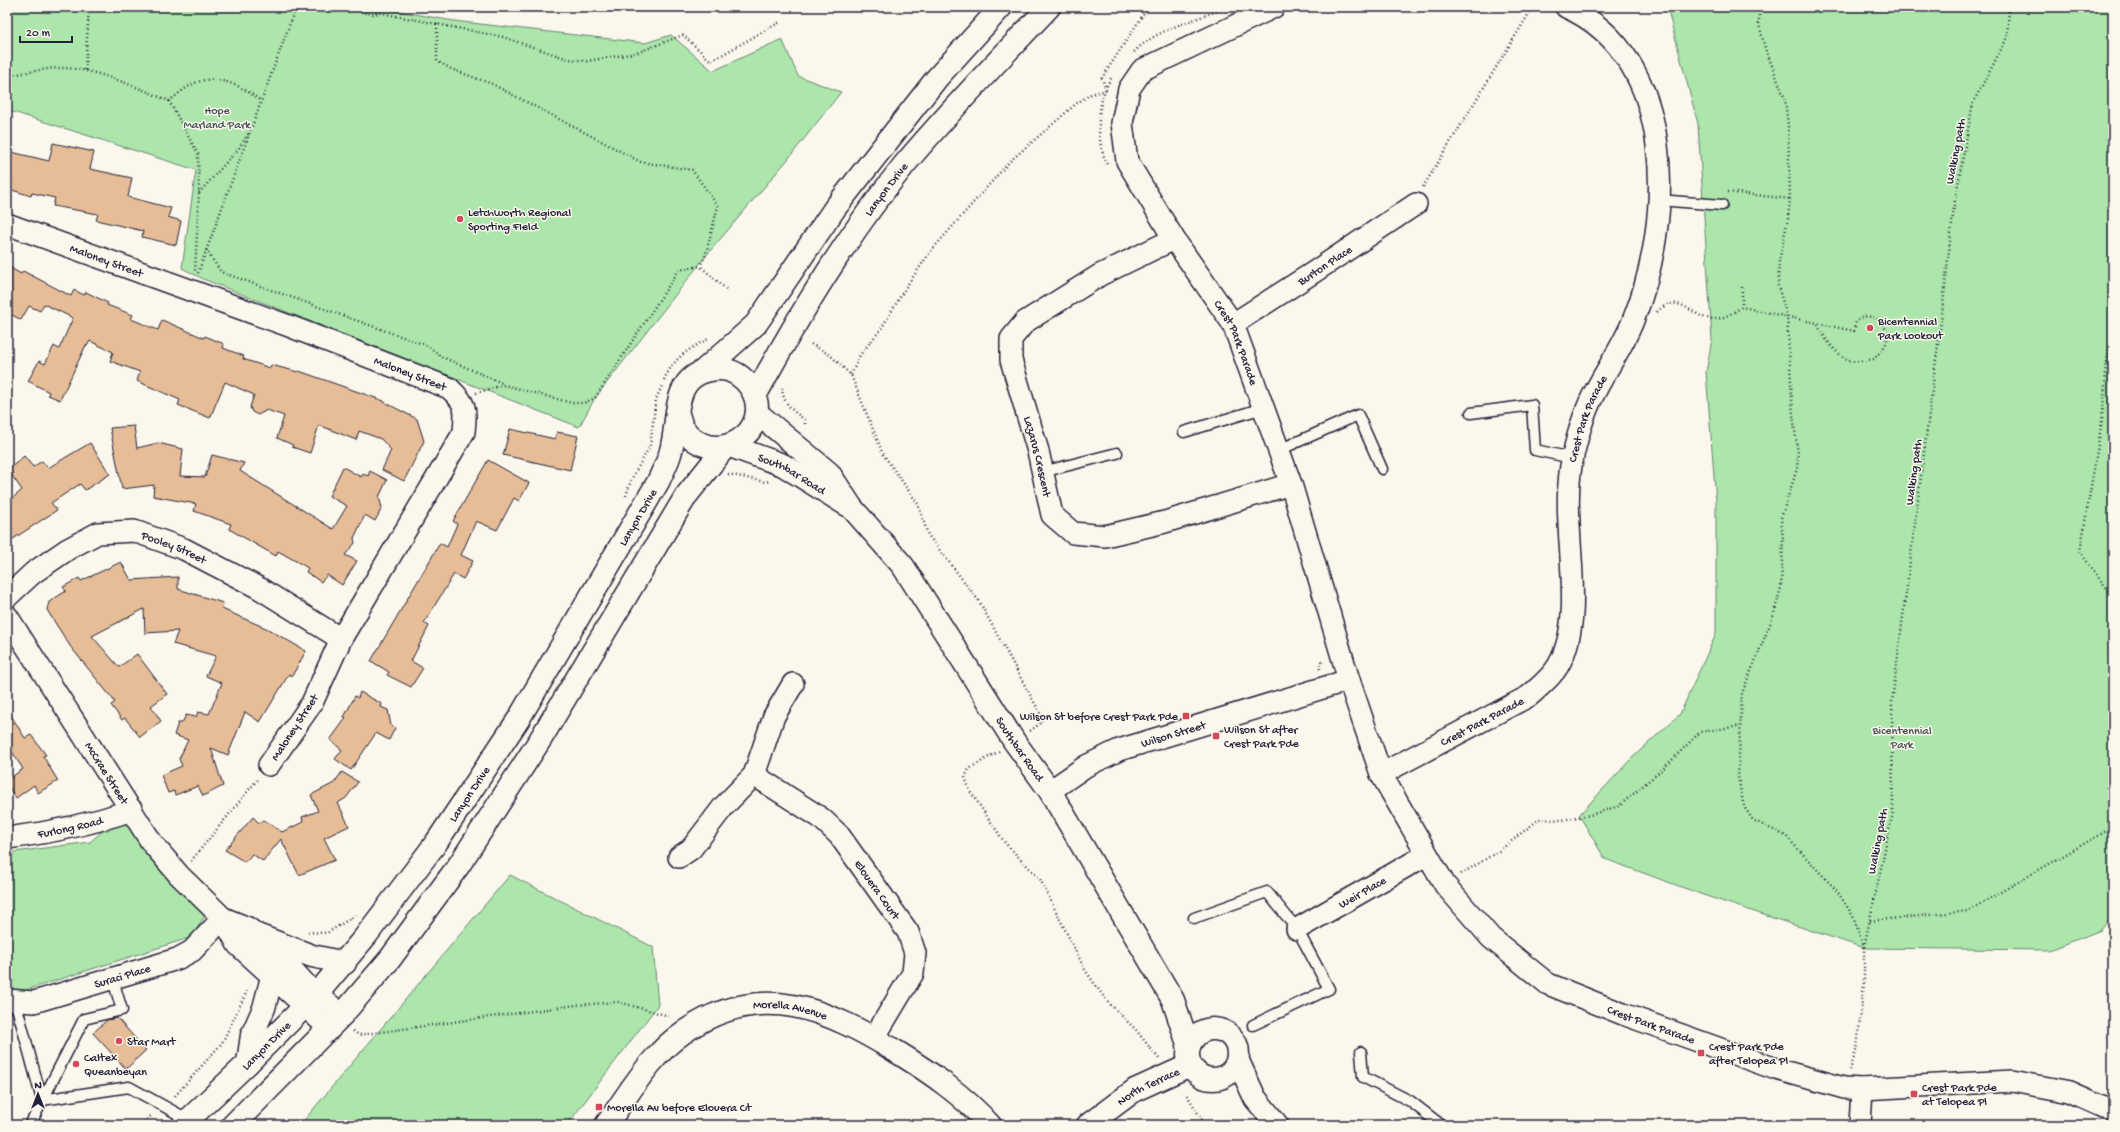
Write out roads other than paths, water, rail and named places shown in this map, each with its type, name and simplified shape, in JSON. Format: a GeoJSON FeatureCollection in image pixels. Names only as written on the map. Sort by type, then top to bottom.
{"type":"FeatureCollection","features":[{"type":"Feature","properties":{"kind":"main road"},"geometry":{"type":"LineString","coordinates":[[703,371],[720,368],[734,372],[747,382],[756,404],[752,427],[742,439],[727,446],[706,446],[692,439],[682,427],[677,411],[679,397],[688,381],[703,371],[756,324],[835,208],[937,78],[1001,7]]}},
{"type":"Feature","properties":{"kind":"main road","name":"Lanyon Drive"},"geometry":{"type":"LineString","coordinates":[[756,404],[811,296],[856,230],[904,166],[954,107],[1049,7]]}},
{"type":"Feature","properties":{"kind":"main road","name":"Southbar Road"},"geometry":{"type":"LineString","coordinates":[[756,404],[829,473],[852,508],[902,566],[1014,741],[1050,790],[1173,1000],[1189,1056]]}},
{"type":"Feature","properties":{"kind":"main road","name":"Lanyon Drive"},"geometry":{"type":"LineString","coordinates":[[186,1123],[248,1063],[345,963],[436,843],[526,708],[658,482],[670,454],[677,411]]}},
{"type":"Feature","properties":{"kind":"main road"},"geometry":{"type":"LineString","coordinates":[[233,1125],[336,1021],[390,959],[479,837],[540,740],[686,496],[727,446]]}},
{"type":"Feature","properties":{"kind":"main road","name":"Southbar Road"},"geometry":{"type":"LineString","coordinates":[[727,446],[783,465],[852,508]]}},
{"type":"Feature","properties":{"kind":"main road"},"geometry":{"type":"LineString","coordinates":[[257,935],[312,956],[345,963]]}},
{"type":"Feature","properties":{"kind":"main road"},"geometry":{"type":"LineString","coordinates":[[248,1063],[252,1035],[264,1008],[272,977]]}},
{"type":"Feature","properties":{"kind":"main road","name":"Southbar Road"},"geometry":{"type":"LineString","coordinates":[[1173,1000],[1212,1029]]}},
{"type":"Feature","properties":{"kind":"main road","name":"Morella Avenue"},"geometry":{"type":"LineString","coordinates":[[606,1125],[666,1048],[683,1032],[722,1011],[762,1004],[804,1008],[847,1023],[939,1078],[977,1110],[990,1125]]}},
{"type":"Feature","properties":{"kind":"main road"},"geometry":{"type":"LineString","coordinates":[[1216,1078],[1233,1071],[1238,1060],[1238,1049],[1233,1039],[1224,1031],[1212,1029],[1198,1035],[1189,1056],[1197,1075],[1216,1078],[1256,1098]]}},
{"type":"Feature","properties":{"kind":"main road","name":"North Terrace"},"geometry":{"type":"LineString","coordinates":[[1088,1125],[1135,1090],[1189,1056]]}},
{"type":"Feature","properties":{"kind":"main road"},"geometry":{"type":"LineString","coordinates":[[1238,1060],[1256,1098],[1277,1125]]}},
{"type":"Feature","properties":{"kind":"main road","name":"North Terrace"},"geometry":{"type":"LineString","coordinates":[[1108,1125],[1117,1116],[1180,1086],[1216,1078]]}},
{"type":"Feature","properties":{"kind":"street","name":"Crest Park Parade"},"geometry":{"type":"LineString","coordinates":[[1274,7],[1142,70],[1129,89],[1122,123],[1126,161],[1174,239],[1233,324],[1291,484],[1349,680],[1381,774],[1426,855],[1445,885],[1491,938],[1548,984],[1623,1014],[1776,1069],[1853,1088],[2012,1081],[2070,1092],[2113,1111]]}},
{"type":"Feature","properties":{"kind":"street","name":"Crest Park Parade"},"geometry":{"type":"LineString","coordinates":[[1381,774],[1529,696],[1544,683],[1558,667],[1566,648],[1572,614],[1567,507],[1572,458],[1585,413],[1628,331],[1644,291],[1655,242],[1658,200],[1657,140],[1647,97],[1640,79],[1632,65],[1611,37],[1595,24],[1566,7]]}},
{"type":"Feature","properties":{"kind":"street","name":"Burton Place"},"geometry":{"type":"LineString","coordinates":[[1233,324],[1416,204]]}},
{"type":"Feature","properties":{"kind":"street","name":"Maloney Street"},"geometry":{"type":"LineString","coordinates":[[7,224],[193,286],[289,326],[449,388],[461,399],[465,413],[464,432],[341,639],[312,703],[268,765]]}},
{"type":"Feature","properties":{"kind":"street","name":"Lazarus Crescent"},"geometry":{"type":"LineString","coordinates":[[1174,239],[1100,275],[1025,322],[1011,339],[1010,360],[1042,472],[1052,515],[1072,534],[1105,536],[1165,522],[1291,484]]}},
{"type":"Feature","properties":{"kind":"street","name":"Pooley Street"},"geometry":{"type":"LineString","coordinates":[[7,597],[33,573],[68,549],[98,533],[134,531],[184,549],[259,588],[341,639]]}},
{"type":"Feature","properties":{"kind":"street","name":"McCrae Street"},"geometry":{"type":"LineString","coordinates":[[7,616],[152,843],[179,875],[223,918],[238,945],[272,977],[310,1000],[336,1021]]}},
{"type":"Feature","properties":{"kind":"street","name":"Wilson Street"},"geometry":{"type":"LineString","coordinates":[[1050,790],[1086,766],[1119,750],[1349,680]]}},
{"type":"Feature","properties":{"kind":"street"},"geometry":{"type":"LineString","coordinates":[[679,857],[691,849],[724,806],[754,775],[774,716],[793,684]]}},
{"type":"Feature","properties":{"kind":"street","name":"Elouera Court"},"geometry":{"type":"LineString","coordinates":[[754,775],[821,818],[839,835],[908,932],[915,953],[913,973],[874,1038]]}},
{"type":"Feature","properties":{"kind":"street","name":"Furlong Road"},"geometry":{"type":"LineString","coordinates":[[7,838],[37,835],[105,819],[132,810]]}},
{"type":"Feature","properties":{"kind":"street","name":"Weir Place"},"geometry":{"type":"LineString","coordinates":[[1297,929],[1426,855]]}},
{"type":"Feature","properties":{"kind":"street","name":"McCrae Street"},"geometry":{"type":"LineString","coordinates":[[223,918],[248,928],[281,957],[310,1000]]}},
{"type":"Feature","properties":{"kind":"street","name":"Suraci Place"},"geometry":{"type":"LineString","coordinates":[[11,1000],[34,1002],[177,960],[192,951],[223,918]]}},
{"type":"Feature","properties":{"kind":"street"},"geometry":{"type":"LineString","coordinates":[[1853,1088],[1860,1125]]}},
{"type":"Feature","properties":{"kind":"lane"},"geometry":{"type":"LineString","coordinates":[[1658,200],[1722,205]]}},
{"type":"Feature","properties":{"kind":"lane"},"geometry":{"type":"LineString","coordinates":[[1471,414],[1532,405],[1535,450],[1572,458]]}},
{"type":"Feature","properties":{"kind":"lane"},"geometry":{"type":"LineString","coordinates":[[1184,432],[1264,408]]}},
{"type":"Feature","properties":{"kind":"lane"},"geometry":{"type":"LineString","coordinates":[[1279,450],[1358,415],[1382,469]]}},
{"type":"Feature","properties":{"kind":"lane"},"geometry":{"type":"LineString","coordinates":[[1042,472],[1117,453]]}},
{"type":"Feature","properties":{"kind":"lane"},"geometry":{"type":"LineString","coordinates":[[1194,918],[1267,892],[1297,929],[1329,989],[1253,1024]]}},
{"type":"Feature","properties":{"kind":"lane"},"geometry":{"type":"LineString","coordinates":[[30,1125],[84,1019],[122,1010],[113,980]]}},
{"type":"Feature","properties":{"kind":"lane"},"geometry":{"type":"LineString","coordinates":[[11,1000],[42,1100]]}},
{"type":"Feature","properties":{"kind":"lane"},"geometry":{"type":"LineString","coordinates":[[1361,1052],[1364,1078],[1410,1101],[1441,1125]]}},
{"type":"Feature","properties":{"kind":"lane"},"geometry":{"type":"LineString","coordinates":[[42,1100],[129,1087],[186,1123]]}},
{"type":"Feature","properties":{"kind":"place","name":"Letchworth Regional Sporting FIeld"},"geometry":{"type":"Point","coordinates":[460,219]}},
{"type":"Feature","properties":{"kind":"place","name":"Bicentennial Park Lookout"},"geometry":{"type":"Point","coordinates":[1870,328]}},
{"type":"Feature","properties":{"kind":"place","name":"Wilson St before Crest Park Pde"},"geometry":{"type":"Point","coordinates":[1186,716]}},
{"type":"Feature","properties":{"kind":"place","name":"Wilson St after Crest Park Pde"},"geometry":{"type":"Point","coordinates":[1216,736]}},
{"type":"Feature","properties":{"kind":"place","name":"Star Mart"},"geometry":{"type":"Point","coordinates":[119,1041]}},
{"type":"Feature","properties":{"kind":"place","name":"Crest Park Pde after Telopea Pl"},"geometry":{"type":"Point","coordinates":[1701,1053]}},
{"type":"Feature","properties":{"kind":"place","name":"Caltex Queanbeyan"},"geometry":{"type":"Point","coordinates":[76,1064]}},
{"type":"Feature","properties":{"kind":"place","name":"Crest Park Pde at Telopea Pl"},"geometry":{"type":"Point","coordinates":[1914,1094]}},
{"type":"Feature","properties":{"kind":"place","name":"Morella Av before Elouera Ct"},"geometry":{"type":"Point","coordinates":[599,1107]}},
{"type":"Feature","properties":{"kind":"park label","name":"Hope Marland Park"},"geometry":{"type":"Point","coordinates":[217,117]}},
{"type":"Feature","properties":{"kind":"park label","name":"Bicentennial Park"},"geometry":{"type":"Point","coordinates":[1902,737]}}]}
